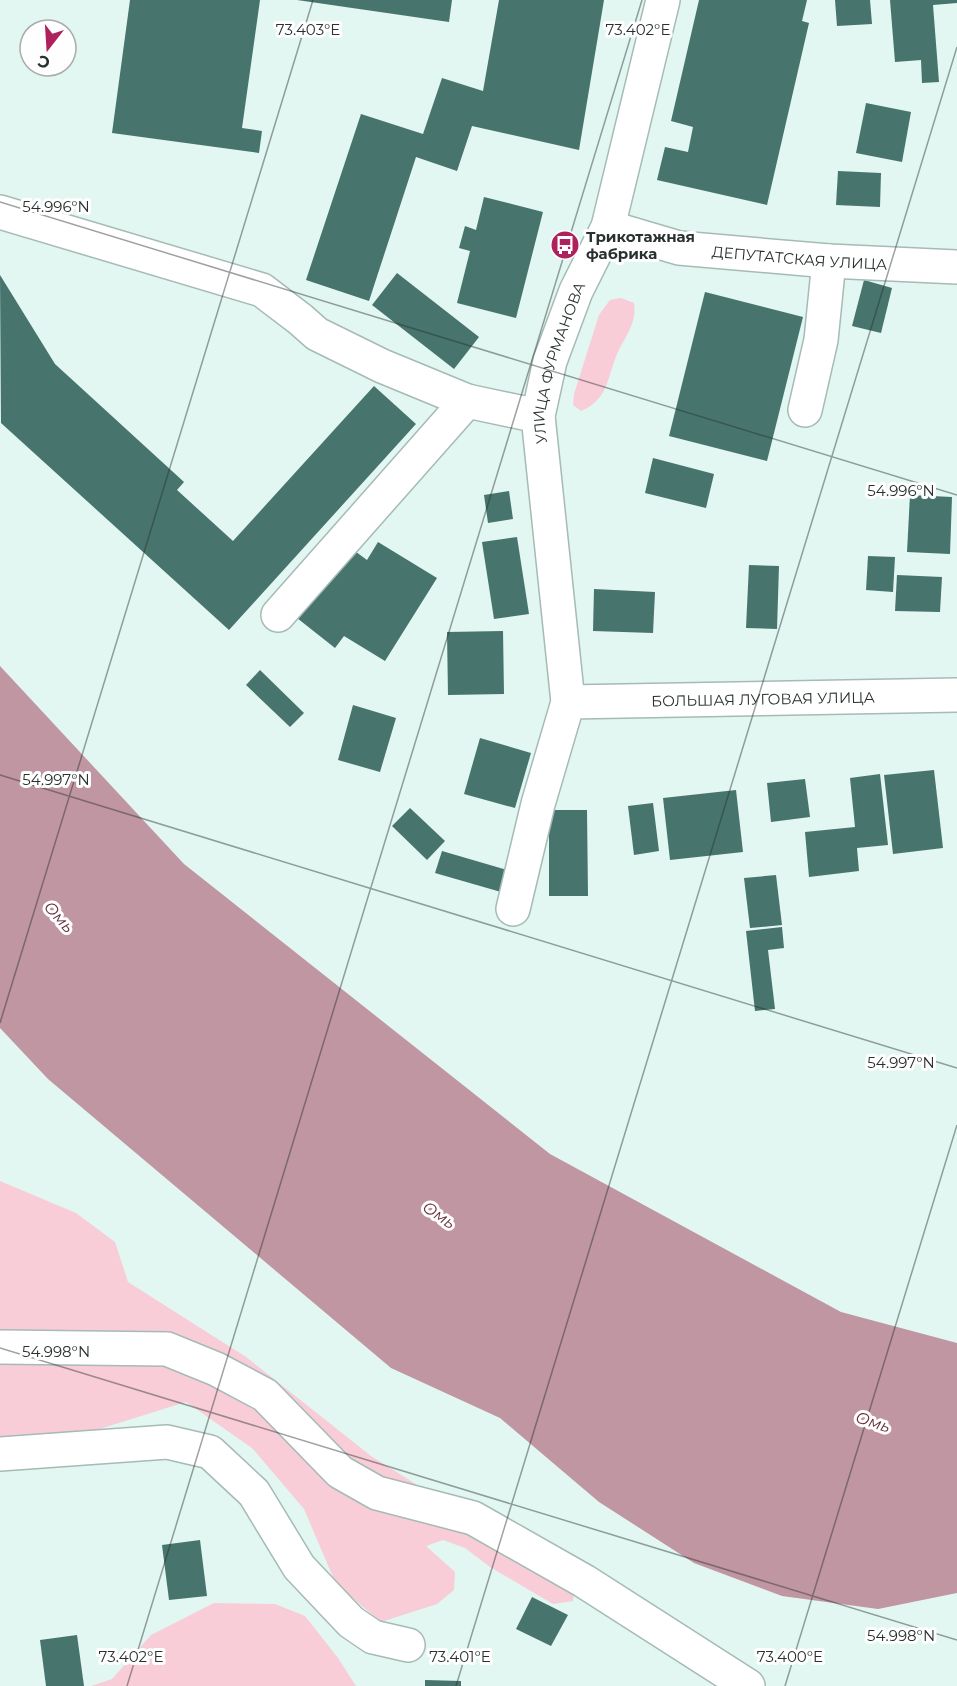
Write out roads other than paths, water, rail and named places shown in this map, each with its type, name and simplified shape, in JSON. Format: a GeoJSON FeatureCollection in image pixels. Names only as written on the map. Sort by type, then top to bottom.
{"type":"FeatureCollection","features":[{"type":"Feature","properties":{"kind":"street","name":"УЛИЦА ФУРМАНОВА"},"geometry":{"type":"LineString","coordinates":[[568,702],[538,416],[550,361],[576,291],[608,226],[663,0]]}},
{"type":"Feature","properties":{"kind":"street"},"geometry":{"type":"LineString","coordinates":[[0,212],[262,290],[316,334],[382,366],[467,401],[538,416]]}},
{"type":"Feature","properties":{"kind":"street","name":"ДЕПУТАТСКАЯ УЛИЦА"},"geometry":{"type":"LineString","coordinates":[[608,226],[679,248],[830,261],[957,267]]}},
{"type":"Feature","properties":{"kind":"street"},"geometry":{"type":"LineString","coordinates":[[805,410],[821,340],[830,261]]}},
{"type":"Feature","properties":{"kind":"street"},"geometry":{"type":"LineString","coordinates":[[278,615],[467,401]]}},
{"type":"Feature","properties":{"kind":"street","name":"БОЛЬШАЯ ЛУГОВАЯ УЛИЦА"},"geometry":{"type":"LineString","coordinates":[[568,702],[957,695]]}},
{"type":"Feature","properties":{"kind":"street"},"geometry":{"type":"LineString","coordinates":[[513,909],[538,804],[568,702]]}},
{"type":"Feature","properties":{"kind":"street"},"geometry":{"type":"LineString","coordinates":[[0,1347],[167,1348],[216,1369],[265,1395],[340,1472],[377,1493],[473,1518],[584,1581],[747,1686]]}},
{"type":"Feature","properties":{"kind":"street"},"geometry":{"type":"LineString","coordinates":[[0,1454],[167,1442],[210,1452],[254,1494],[298,1567],[351,1622],[374,1637],[408,1646]]}},
{"type":"Feature","properties":{"kind":"water","name":"Омь"},"geometry":{"type":"Polygon","coordinates":[[[0,666],[184,864],[550,1154],[841,1312],[957,1343],[957,1593],[878,1609],[782,1596],[694,1563],[599,1502],[500,1418],[391,1368],[48,1079],[0,1028],[0,666]]]}},
{"type":"Feature","properties":{"kind":"place","name":"Трикотажная фабрика"},"geometry":{"type":"Point","coordinates":[565,245]}}]}
